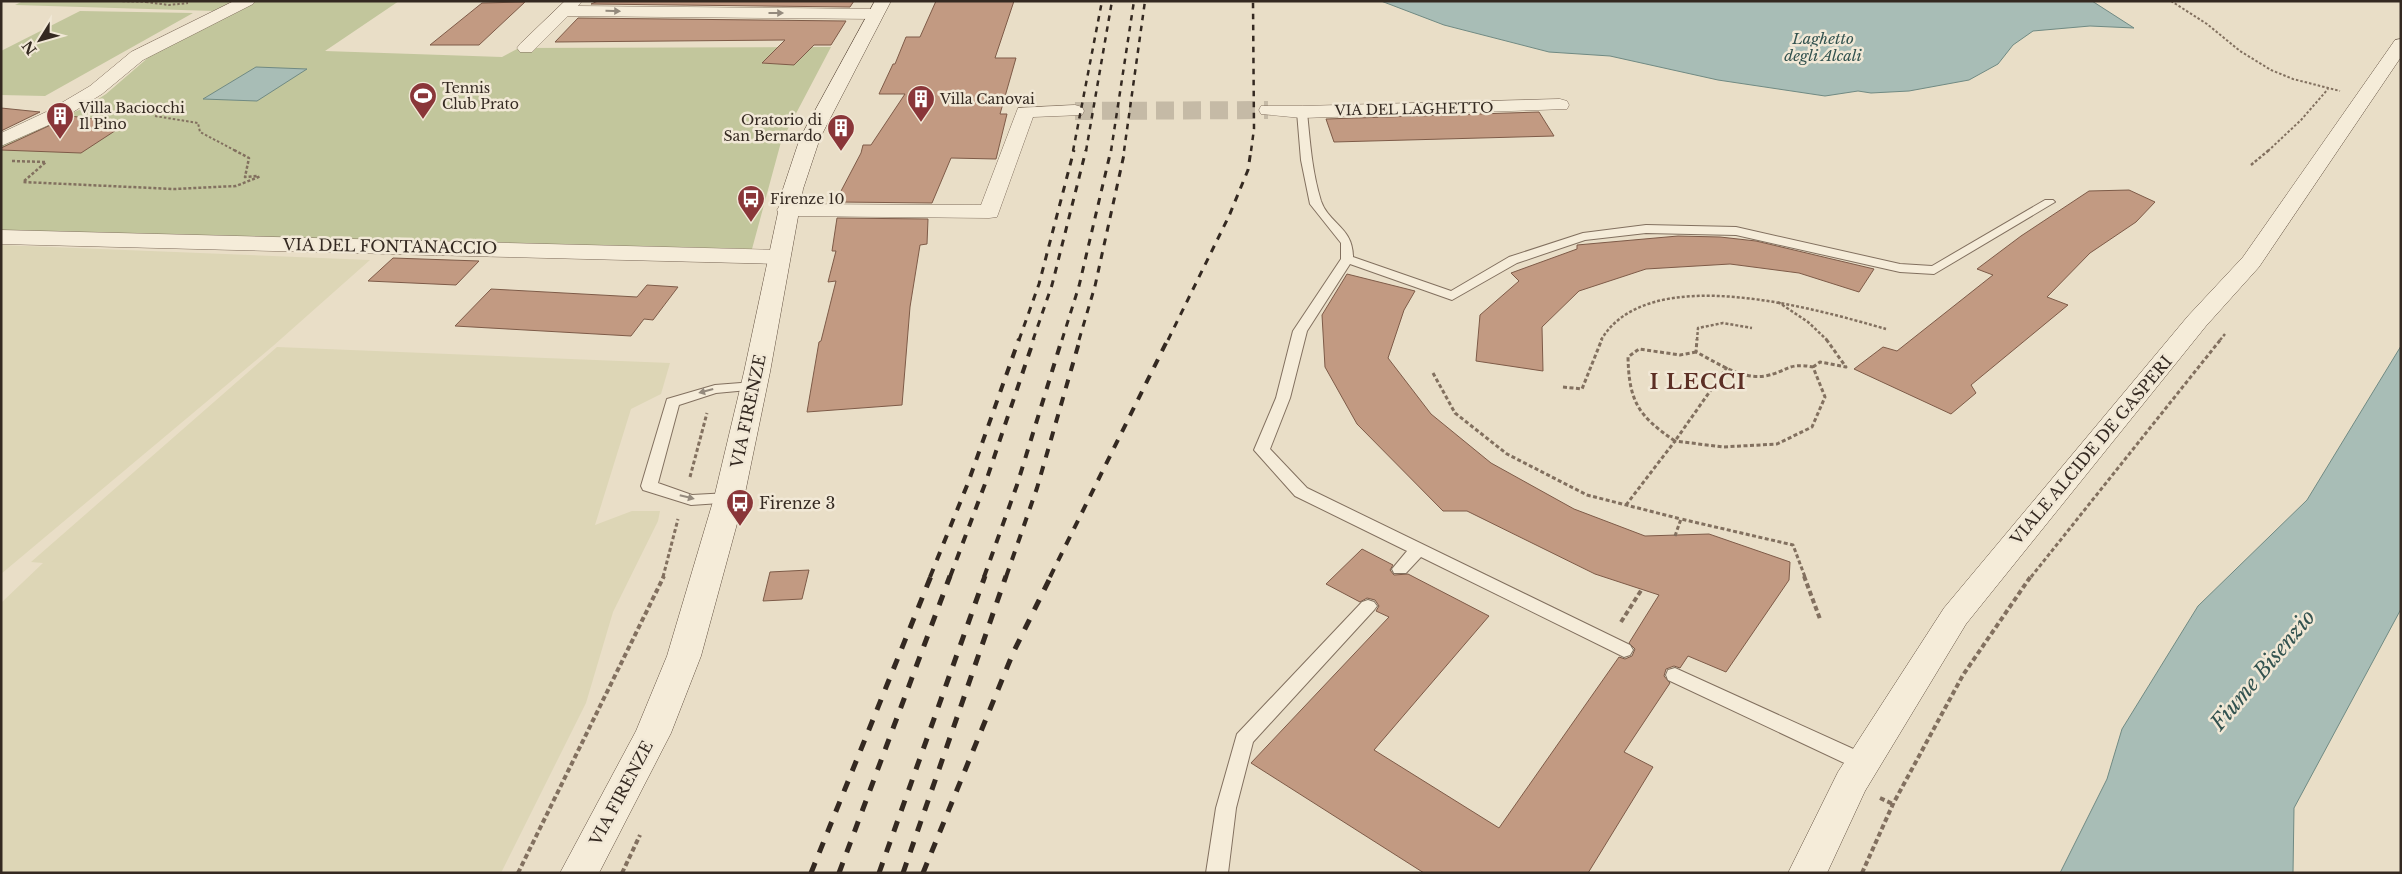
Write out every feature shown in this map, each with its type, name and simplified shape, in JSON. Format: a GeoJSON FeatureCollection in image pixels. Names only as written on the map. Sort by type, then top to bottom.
{"type":"FeatureCollection","features":[{"type":"Feature","properties":{"kind":"street"},"geometry":{"type":"LineString","coordinates":[[1,140],[53,116],[96,90],[137,56],[247,1]]}},
{"type":"Feature","properties":{"kind":"street"},"geometry":{"type":"LineString","coordinates":[[526,48],[569,6],[880,8]]}},
{"type":"Feature","properties":{"kind":"street","name":"VIA FIRENZE"},"geometry":{"type":"LineString","coordinates":[[579,873],[660,716],[684,656],[729,498],[754,386],[788,210],[810,138],[880,8]]}},
{"type":"Feature","properties":{"kind":"street","name":"VIALE ALCIDE DE GASPERI"},"geometry":{"type":"LineString","coordinates":[[1806,873],[1851,783],[1955,616],[2197,322],[2251,262],[2401,44]]}},
{"type":"Feature","properties":{"kind":"street","name":"VIA DEL LAGHETTO"},"geometry":{"type":"LineString","coordinates":[[1268,110],[1302,112],[1560,105]]}},
{"type":"Feature","properties":{"kind":"street"},"geometry":{"type":"LineString","coordinates":[[788,210],[989,212],[1025,112],[1075,111]]}},
{"type":"Feature","properties":{"kind":"street","name":"VIA DEL FONTANACCIO"},"geometry":{"type":"LineString","coordinates":[[1,237],[780,258]]}},
{"type":"Feature","properties":{"kind":"lane"},"geometry":{"type":"LineString","coordinates":[[1302,112],[1306,160],[1316,204],[1347,243],[1347,259],[1300,331],[1283,398],[1262,450],[1301,492],[1624,650]]}},
{"type":"Feature","properties":{"kind":"lane"},"geometry":{"type":"LineString","coordinates":[[1347,259],[1452,296],[1513,260],[1583,237],[1646,229],[1736,230],[1900,268],[1934,270],[2049,202]]}},
{"type":"Feature","properties":{"kind":"lane"},"geometry":{"type":"LineString","coordinates":[[729,498],[691,500],[649,486],[672,402],[714,389],[754,386]]}},
{"type":"Feature","properties":{"kind":"lane"},"geometry":{"type":"LineString","coordinates":[[1400,570],[1418,550]]}},
{"type":"Feature","properties":{"kind":"lane"},"geometry":{"type":"LineString","coordinates":[[1217,873],[1226,808],[1244,739],[1368,606]]}},
{"type":"Feature","properties":{"kind":"lane"},"geometry":{"type":"LineString","coordinates":[[1675,675],[1864,763]]}},
{"type":"Feature","properties":{"kind":"path"},"geometry":{"type":"LineString","coordinates":[[39,1],[47,1]]}},
{"type":"Feature","properties":{"kind":"path"},"geometry":{"type":"LineString","coordinates":[[118,1],[169,5],[194,2]]}},
{"type":"Feature","properties":{"kind":"path"},"geometry":{"type":"LineString","coordinates":[[146,2],[150,1]]}},
{"type":"Feature","properties":{"kind":"path"},"geometry":{"type":"LineString","coordinates":[[2171,1],[2207,24],[2240,51],[2271,70],[2328,89],[2365,97]]}},
{"type":"Feature","properties":{"kind":"path"},"geometry":{"type":"LineString","coordinates":[[2251,165],[2299,124],[2328,89]]}},
{"type":"Feature","properties":{"kind":"path"},"geometry":{"type":"LineString","coordinates":[[11,161],[46,162],[23,182],[174,189],[236,186],[261,176],[245,177],[249,158],[200,132],[198,123],[155,116]]}},
{"type":"Feature","properties":{"kind":"path"},"geometry":{"type":"LineString","coordinates":[[1563,387],[1582,389],[1599,341],[1618,320],[1652,302],[1700,296],[1776,301],[1816,308],[1886,329]]}},
{"type":"Feature","properties":{"kind":"path"},"geometry":{"type":"LineString","coordinates":[[1776,301],[1808,320],[1834,346],[1846,367],[1820,362],[1813,367],[1798,364],[1764,376],[1738,373],[1696,352],[1680,355],[1639,349],[1628,357],[1628,388],[1642,416],[1675,441],[1723,447],[1777,444],[1812,426],[1825,397],[1813,367]]}},
{"type":"Feature","properties":{"kind":"path"},"geometry":{"type":"LineString","coordinates":[[1696,352],[1698,328],[1724,323],[1752,328]]}},
{"type":"Feature","properties":{"kind":"path"},"geometry":{"type":"LineString","coordinates":[[1862,873],[1893,804],[1963,675],[2044,558],[2227,331]]}},
{"type":"Feature","properties":{"kind":"path"},"geometry":{"type":"LineString","coordinates":[[1626,505],[1675,441],[1727,367]]}},
{"type":"Feature","properties":{"kind":"path"},"geometry":{"type":"LineString","coordinates":[[1433,373],[1455,413],[1507,454],[1587,495],[1793,545],[1820,619]]}},
{"type":"Feature","properties":{"kind":"path"},"geometry":{"type":"LineString","coordinates":[[518,873],[662,582],[709,408]]}},
{"type":"Feature","properties":{"kind":"path"},"geometry":{"type":"LineString","coordinates":[[1675,536],[1681,519]]}},
{"type":"Feature","properties":{"kind":"path"},"geometry":{"type":"LineString","coordinates":[[1609,642],[1642,589]]}},
{"type":"Feature","properties":{"kind":"shaded area"},"geometry":{"type":"Polygon","coordinates":[[[1,245],[370,260],[273,346],[1,574],[1,245]]]}},
{"type":"Feature","properties":{"kind":"shaded area"},"geometry":{"type":"Polygon","coordinates":[[[277,347],[670,363],[661,394],[631,409],[595,525],[632,511],[660,511],[658,521],[613,612],[586,703],[501,873],[1,873],[1,603],[43,563],[31,562],[277,347]]]}},
{"type":"Feature","properties":{"kind":"green space"},"geometry":{"type":"Polygon","coordinates":[[[23,1],[233,1],[215,11],[15,5],[23,1]]]}},
{"type":"Feature","properties":{"kind":"green space","name":"Tennis Club Prato"},"geometry":{"type":"Polygon","coordinates":[[[257,1],[399,1],[325,51],[502,57],[519,48],[831,47],[781,142],[752,249],[1,232],[1,142],[84,108],[106,94],[150,56],[257,1]]]}},
{"type":"Feature","properties":{"kind":"green space"},"geometry":{"type":"Polygon","coordinates":[[[80,11],[193,13],[45,96],[1,95],[1,51],[80,11]]]}},
{"type":"Feature","properties":{"kind":"water","name":"Laghetto degli Alcali"},"geometry":{"type":"Polygon","coordinates":[[[1381,1],[2092,1],[2134,28],[2090,26],[2033,31],[2013,45],[1998,64],[1969,80],[1909,91],[1871,93],[1858,91],[1825,96],[1718,80],[1610,56],[1549,52],[1444,25],[1381,1]]]}},
{"type":"Feature","properties":{"kind":"water"},"geometry":{"type":"Polygon","coordinates":[[[256,67],[307,69],[257,101],[203,99],[256,67]]]}},
{"type":"Feature","properties":{"kind":"water","name":"Fiume Bisenzio"},"geometry":{"type":"Polygon","coordinates":[[[2401,346],[2401,609],[2294,808],[2293,873],[2060,873],[2107,779],[2122,729],[2198,606],[2307,500],[2401,346]]]}},
{"type":"Feature","properties":{"kind":"building"},"geometry":{"type":"Polygon","coordinates":[[[598,1],[854,1],[850,7],[591,4],[598,1]]]}},
{"type":"Feature","properties":{"kind":"building"},"geometry":{"type":"Polygon","coordinates":[[[936,1],[1014,1],[995,58],[1016,58],[1000,114],[1007,114],[996,159],[951,158],[932,203],[839,202],[841,191],[861,153],[863,145],[871,145],[905,94],[879,94],[893,64],[895,64],[906,37],[920,37],[936,1]]]}},
{"type":"Feature","properties":{"kind":"building"},"geometry":{"type":"Polygon","coordinates":[[[525,2],[479,45],[430,45],[482,3],[525,2]]]}},
{"type":"Feature","properties":{"kind":"building"},"geometry":{"type":"Polygon","coordinates":[[[578,18],[846,21],[831,45],[814,45],[794,65],[762,63],[785,40],[555,42],[578,18]]]}},
{"type":"Feature","properties":{"kind":"building"},"geometry":{"type":"Polygon","coordinates":[[[1,108],[40,112],[1,131],[1,108]]]}},
{"type":"Feature","properties":{"kind":"building"},"geometry":{"type":"Polygon","coordinates":[[[1539,112],[1554,136],[1334,142],[1326,119],[1539,112]]]}},
{"type":"Feature","properties":{"kind":"building"},"geometry":{"type":"Polygon","coordinates":[[[70,116],[127,123],[81,153],[1,150],[1,148],[70,116]]]}},
{"type":"Feature","properties":{"kind":"building"},"geometry":{"type":"Polygon","coordinates":[[[2129,190],[2155,202],[2136,222],[2090,253],[2047,297],[2068,305],[1971,385],[1976,393],[1951,414],[1854,369],[1883,347],[1897,351],[1993,275],[1977,269],[2021,236],[2089,191],[2129,190]]]}},
{"type":"Feature","properties":{"kind":"building"},"geometry":{"type":"Polygon","coordinates":[[[837,218],[928,219],[927,244],[920,245],[910,307],[902,405],[807,412],[819,342],[821,341],[836,281],[828,282],[836,251],[832,251],[837,218]]]}},
{"type":"Feature","properties":{"kind":"building"},"geometry":{"type":"Polygon","coordinates":[[[1678,236],[1720,237],[1756,241],[1874,269],[1859,292],[1799,273],[1730,264],[1646,269],[1579,291],[1542,327],[1543,371],[1476,361],[1480,315],[1519,281],[1511,273],[1577,249],[1577,245],[1678,236]]]}},
{"type":"Feature","properties":{"kind":"building"},"geometry":{"type":"Polygon","coordinates":[[[393,258],[479,261],[456,285],[368,281],[393,258]]]}},
{"type":"Feature","properties":{"kind":"building"},"geometry":{"type":"Polygon","coordinates":[[[1347,274],[1415,291],[1404,310],[1388,358],[1431,414],[1491,463],[1574,509],[1645,536],[1709,534],[1790,562],[1789,580],[1726,672],[1688,656],[1680,668],[1674,666],[1666,669],[1664,676],[1670,683],[1624,752],[1653,767],[1588,873],[1424,873],[1251,763],[1389,617],[1376,611],[1379,606],[1375,600],[1367,598],[1360,602],[1326,584],[1362,549],[1393,565],[1390,570],[1394,575],[1408,574],[1489,616],[1374,750],[1499,828],[1619,657],[1625,659],[1632,656],[1635,649],[1629,643],[1659,595],[1595,574],[1467,511],[1443,511],[1357,424],[1325,367],[1322,315],[1347,274]]]}},
{"type":"Feature","properties":{"kind":"building"},"geometry":{"type":"Polygon","coordinates":[[[647,285],[678,287],[653,320],[644,319],[631,336],[455,326],[491,289],[637,297],[647,285]]]}},
{"type":"Feature","properties":{"kind":"building"},"geometry":{"type":"Polygon","coordinates":[[[809,570],[802,599],[763,601],[770,572],[809,570]]]}},
{"type":"Feature","properties":{"kind":"tunnel"},"geometry":{"type":"LineString","coordinates":[[1075,111],[1268,110]]}},
{"type":"Feature","properties":{"kind":"railway"},"geometry":{"type":"LineString","coordinates":[[1073,151],[1102,1]]}},
{"type":"Feature","properties":{"kind":"railway"},"geometry":{"type":"LineString","coordinates":[[1086,151],[1112,1]]}},
{"type":"Feature","properties":{"kind":"railway"},"geometry":{"type":"LineString","coordinates":[[1111,151],[1134,1]]}},
{"type":"Feature","properties":{"kind":"railway"},"geometry":{"type":"LineString","coordinates":[[1124,151],[1145,1]]}},
{"type":"Feature","properties":{"kind":"railway"},"geometry":{"type":"LineString","coordinates":[[1251,151],[1254,129],[1253,1]]}},
{"type":"Feature","properties":{"kind":"railway"},"geometry":{"type":"LineString","coordinates":[[1019,340],[1039,284],[1074,150]]}},
{"type":"Feature","properties":{"kind":"railway"},"geometry":{"type":"LineString","coordinates":[[1033,340],[1052,285],[1086,150]]}},
{"type":"Feature","properties":{"kind":"railway"},"geometry":{"type":"LineString","coordinates":[[1062,340],[1079,286],[1111,150]]}},
{"type":"Feature","properties":{"kind":"railway"},"geometry":{"type":"LineString","coordinates":[[1079,340],[1095,286],[1125,150]]}},
{"type":"Feature","properties":{"kind":"railway"},"geometry":{"type":"LineString","coordinates":[[1168,340],[1229,216],[1248,170],[1251,150]]}},
{"type":"Feature","properties":{"kind":"railway"},"geometry":{"type":"LineString","coordinates":[[930,577],[968,483],[1019,339]]}},
{"type":"Feature","properties":{"kind":"railway"},"geometry":{"type":"LineString","coordinates":[[950,577],[985,484],[1034,339]]}},
{"type":"Feature","properties":{"kind":"railway"},"geometry":{"type":"LineString","coordinates":[[984,577],[1017,485],[1062,339]]}},
{"type":"Feature","properties":{"kind":"railway"},"geometry":{"type":"LineString","coordinates":[[1006,577],[1037,488],[1080,339]]}},
{"type":"Feature","properties":{"kind":"railway"},"geometry":{"type":"LineString","coordinates":[[1050,577],[1168,339]]}},
{"type":"Feature","properties":{"kind":"railway"},"geometry":{"type":"LineString","coordinates":[[811,873],[931,576]]}},
{"type":"Feature","properties":{"kind":"railway"},"geometry":{"type":"LineString","coordinates":[[839,873],[950,576]]}},
{"type":"Feature","properties":{"kind":"railway"},"geometry":{"type":"LineString","coordinates":[[879,873],[985,576]]}},
{"type":"Feature","properties":{"kind":"railway"},"geometry":{"type":"LineString","coordinates":[[903,873],[1006,576]]}},
{"type":"Feature","properties":{"kind":"railway"},"geometry":{"type":"LineString","coordinates":[[923,873],[1013,653],[1051,576]]}},
{"type":"Feature","properties":{"kind":"place","name":"Tennis Club Prato"},"geometry":{"type":"Point","coordinates":[423,120]}},
{"type":"Feature","properties":{"kind":"place","name":"Villa Canovai"},"geometry":{"type":"Point","coordinates":[921,123]}},
{"type":"Feature","properties":{"kind":"place","name":"Villa Baciocchi Il Pino"},"geometry":{"type":"Point","coordinates":[60,140]}},
{"type":"Feature","properties":{"kind":"place","name":"Oratorio di San Bernardo"},"geometry":{"type":"Point","coordinates":[841,152]}},
{"type":"Feature","properties":{"kind":"place","name":"Firenze 10"},"geometry":{"type":"Point","coordinates":[751,223]}},
{"type":"Feature","properties":{"kind":"place","name":"Firenze 3"},"geometry":{"type":"Point","coordinates":[740,527]}},
{"type":"Feature","properties":{"kind":"district","name":"I LECCI"},"geometry":{"type":"Point","coordinates":[1698,382]}}]}
